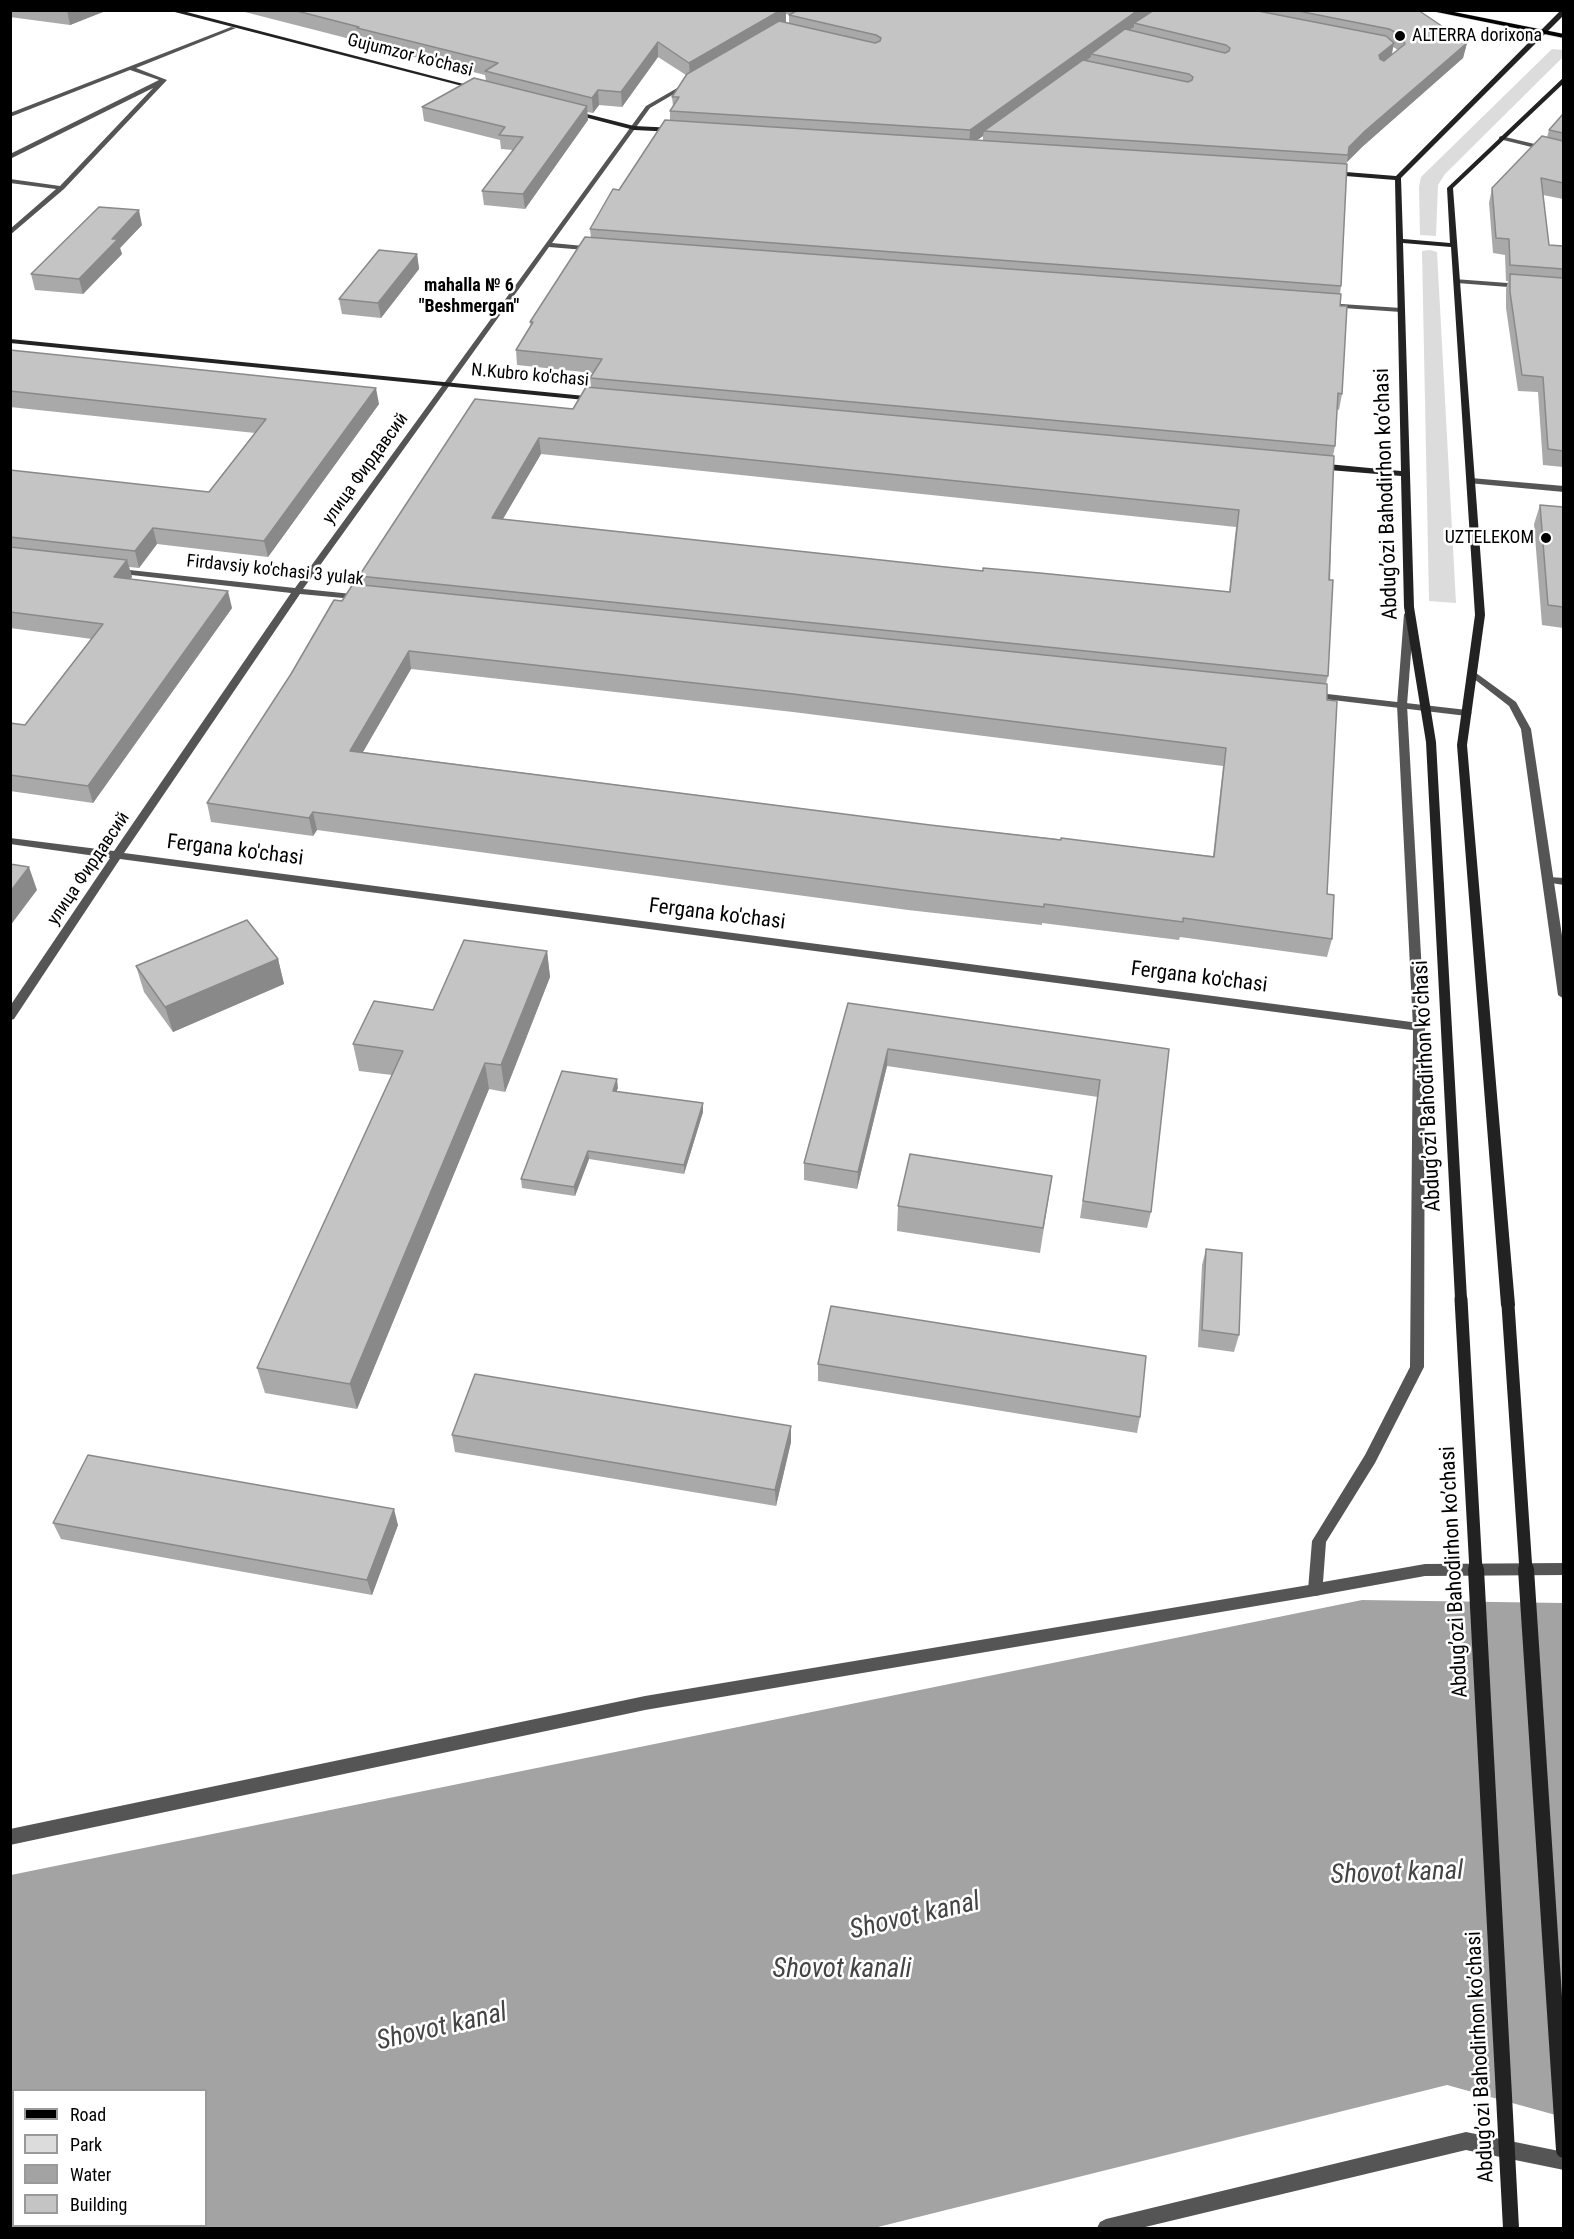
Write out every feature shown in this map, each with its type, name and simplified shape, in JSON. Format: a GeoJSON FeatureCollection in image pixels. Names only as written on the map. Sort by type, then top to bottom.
{"type":"FeatureCollection","features":[{"type":"Feature","properties":{"kind":"main road","name":"Gujumzor ko'chasi"},"geometry":{"type":"LineString","coordinates":[[170,10],[485,91]]}},
{"type":"Feature","properties":{"kind":"main road"},"geometry":{"type":"LineString","coordinates":[[1430,10],[1563,36]]}},
{"type":"Feature","properties":{"kind":"main road"},"geometry":{"type":"LineString","coordinates":[[1327,173],[1398,178],[1563,11]]}},
{"type":"Feature","properties":{"kind":"main road"},"geometry":{"type":"LineString","coordinates":[[1563,79],[1450,188],[1480,615],[1462,746],[1508,1305],[1563,2150]]}},
{"type":"Feature","properties":{"kind":"main road"},"geometry":{"type":"LineString","coordinates":[[566,111],[634,128],[681,131]]}},
{"type":"Feature","properties":{"kind":"main road","name":"Abdug’ozi Bahodirhon ko’chasi"},"geometry":{"type":"LineString","coordinates":[[1398,178],[1409,607],[1431,742],[1511,2229]]}},
{"type":"Feature","properties":{"kind":"main road"},"geometry":{"type":"LineString","coordinates":[[1400,241],[1454,245]]}},
{"type":"Feature","properties":{"kind":"main road","name":"N.Kubro ko'chasi"},"geometry":{"type":"LineString","coordinates":[[10,341],[602,399]]}},
{"type":"Feature","properties":{"kind":"main road"},"geometry":{"type":"LineString","coordinates":[[1311,465],[1406,474]]}},
{"type":"Feature","properties":{"kind":"street"},"geometry":{"type":"LineString","coordinates":[[10,115],[233,28]]}},
{"type":"Feature","properties":{"kind":"street"},"geometry":{"type":"LineString","coordinates":[[129,68],[164,80]]}},
{"type":"Feature","properties":{"kind":"street","name":"улица Фирдавсий"},"geometry":{"type":"LineString","coordinates":[[10,1016],[297,591],[648,107],[699,78]]}},
{"type":"Feature","properties":{"kind":"street"},"geometry":{"type":"LineString","coordinates":[[10,157],[164,80]]}},
{"type":"Feature","properties":{"kind":"street"},"geometry":{"type":"LineString","coordinates":[[10,232],[62,188],[164,80]]}},
{"type":"Feature","properties":{"kind":"street"},"geometry":{"type":"LineString","coordinates":[[1501,138],[1563,153]]}},
{"type":"Feature","properties":{"kind":"street"},"geometry":{"type":"LineString","coordinates":[[10,149],[20,152]]}},
{"type":"Feature","properties":{"kind":"street"},"geometry":{"type":"LineString","coordinates":[[10,181],[62,188]]}},
{"type":"Feature","properties":{"kind":"street"},"geometry":{"type":"LineString","coordinates":[[547,245],[606,250]]}},
{"type":"Feature","properties":{"kind":"street"},"geometry":{"type":"LineString","coordinates":[[1457,281],[1528,287]]}},
{"type":"Feature","properties":{"kind":"street"},"geometry":{"type":"LineString","coordinates":[[1318,304],[1401,310]]}},
{"type":"Feature","properties":{"kind":"street"},"geometry":{"type":"LineString","coordinates":[[1471,481],[1563,489]]}},
{"type":"Feature","properties":{"kind":"street","name":"Firdavsiy ko'chasi 3 yulak"},"geometry":{"type":"LineString","coordinates":[[102,568],[368,598]]}},
{"type":"Feature","properties":{"kind":"street"},"geometry":{"type":"LineString","coordinates":[[1315,1590],[1318,1541],[1370,1459],[1417,1367],[1419,1027],[1402,705],[1409,607]]}},
{"type":"Feature","properties":{"kind":"street"},"geometry":{"type":"LineString","coordinates":[[1472,673],[1514,704],[1526,729],[1549,880],[1563,995]]}},
{"type":"Feature","properties":{"kind":"street"},"geometry":{"type":"LineString","coordinates":[[1295,694],[1467,713]]}},
{"type":"Feature","properties":{"kind":"street","name":"Fergana ko'chasi"},"geometry":{"type":"LineString","coordinates":[[10,841],[1419,1027]]}},
{"type":"Feature","properties":{"kind":"street"},"geometry":{"type":"LineString","coordinates":[[1549,880],[1563,882]]}},
{"type":"Feature","properties":{"kind":"street"},"geometry":{"type":"LineString","coordinates":[[10,1837],[645,1703],[1425,1570],[1563,1569]]}},
{"type":"Feature","properties":{"kind":"street"},"geometry":{"type":"LineString","coordinates":[[1106,2229],[1466,2141],[1563,2161]]}},
{"type":"Feature","properties":{"kind":"green space"},"geometry":{"type":"Polygon","coordinates":[[[1552,49],[1563,50],[1563,57],[1445,174],[1438,185],[1436,236],[1420,235],[1419,187],[1421,177],[1552,49]]]}},
{"type":"Feature","properties":{"kind":"green space"},"geometry":{"type":"Polygon","coordinates":[[[1422,251],[1437,252],[1456,603],[1429,601],[1422,251]]]}},
{"type":"Feature","properties":{"kind":"water","name":"Shovot kanali"},"geometry":{"type":"Polygon","coordinates":[[[1362,1600],[1563,1603],[1563,2117],[1447,2085],[874,2228],[11,2228],[11,1875],[1362,1600]]]}},
{"type":"Feature","properties":{"kind":"building"},"geometry":{"type":"Polygon","coordinates":[[[293,10],[781,10],[689,63],[658,42],[621,92],[598,90],[592,98],[485,71],[498,63],[293,10]]]}},
{"type":"Feature","properties":{"kind":"building"},"geometry":{"type":"Polygon","coordinates":[[[798,10],[1138,10],[970,130],[670,111],[679,97],[672,97],[687,74],[779,21],[875,43],[880,41],[881,38],[876,35],[789,15],[798,10]]]}},
{"type":"Feature","properties":{"kind":"building"},"geometry":{"type":"Polygon","coordinates":[[[1154,10],[1253,10],[1386,36],[1394,43],[1379,55],[1384,61],[1405,44],[1401,35],[1389,29],[1293,10],[1418,10],[1467,43],[1365,131],[1349,147],[1348,155],[984,131],[1083,60],[1188,82],[1192,80],[1193,77],[1189,74],[1091,54],[1125,29],[1225,53],[1229,51],[1230,48],[1226,45],[1134,23],[1154,10]]]}},
{"type":"Feature","properties":{"kind":"building"},"geometry":{"type":"Polygon","coordinates":[[[474,78],[587,106],[523,194],[482,191],[523,137],[499,135],[505,127],[422,107],[474,78]]]}},
{"type":"Feature","properties":{"kind":"building"},"geometry":{"type":"Polygon","coordinates":[[[1563,114],[1563,133],[1549,130],[1563,114]]]}},
{"type":"Feature","properties":{"kind":"building"},"geometry":{"type":"Polygon","coordinates":[[[665,120],[1347,164],[1341,286],[590,229],[613,189],[619,190],[665,120]]]}},
{"type":"Feature","properties":{"kind":"building"},"geometry":{"type":"Polygon","coordinates":[[[1542,136],[1563,141],[1563,183],[1541,178],[1549,245],[1563,246],[1563,269],[1510,265],[1509,239],[1496,238],[1492,188],[1542,136]]]}},
{"type":"Feature","properties":{"kind":"building"},"geometry":{"type":"Polygon","coordinates":[[[99,207],[139,210],[112,239],[118,239],[79,279],[31,274],[99,207]]]}},
{"type":"Feature","properties":{"kind":"building"},"geometry":{"type":"Polygon","coordinates":[[[585,237],[1341,294],[1340,306],[1347,306],[1342,394],[1338,393],[1335,446],[590,378],[602,359],[516,350],[533,322],[530,322],[585,237]]]}},
{"type":"Feature","properties":{"kind":"building"},"geometry":{"type":"Polygon","coordinates":[[[379,250],[417,254],[378,303],[339,299],[379,250]]]}},
{"type":"Feature","properties":{"kind":"building"},"geometry":{"type":"Polygon","coordinates":[[[1510,274],[1563,278],[1563,451],[1548,449],[1543,377],[1522,375],[1510,292],[1510,274]]]}},
{"type":"Feature","properties":{"kind":"building"},"geometry":{"type":"Polygon","coordinates":[[[10,350],[376,388],[264,541],[153,528],[135,551],[10,537],[10,470],[209,492],[266,419],[10,391],[10,350]]]}},
{"type":"Feature","properties":{"kind":"building"},"geometry":{"type":"Polygon","coordinates":[[[586,387],[1334,456],[1329,580],[1333,580],[1328,676],[359,576],[475,399],[573,409],[586,387]],[[539,438],[492,518],[983,571],[983,568],[1230,592],[1239,510],[539,438]]]}},
{"type":"Feature","properties":{"kind":"building"},"geometry":{"type":"Polygon","coordinates":[[[1540,505],[1563,507],[1563,607],[1548,605],[1540,505]]]}},
{"type":"Feature","properties":{"kind":"building"},"geometry":{"type":"Polygon","coordinates":[[[10,547],[127,560],[114,577],[228,591],[88,786],[10,775],[10,723],[25,725],[103,624],[10,612],[10,547]]]}},
{"type":"Feature","properties":{"kind":"building"},"geometry":{"type":"Polygon","coordinates":[[[353,584],[1327,684],[1327,700],[1337,701],[1327,894],[1334,895],[1332,939],[1183,918],[1183,922],[1044,904],[1044,907],[910,891],[313,812],[309,818],[207,803],[291,674],[334,600],[342,601],[353,584]],[[409,651],[350,751],[930,825],[1214,857],[1226,748],[793,694],[409,651]]]}},
{"type":"Feature","properties":{"kind":"building"},"geometry":{"type":"Polygon","coordinates":[[[10,864],[29,867],[10,892],[10,864]]]}},
{"type":"Feature","properties":{"kind":"building"},"geometry":{"type":"Polygon","coordinates":[[[247,920],[278,959],[165,1007],[136,966],[247,920]]]}},
{"type":"Feature","properties":{"kind":"building"},"geometry":{"type":"Polygon","coordinates":[[[464,940],[547,951],[501,1065],[485,1063],[350,1384],[257,1368],[403,1051],[353,1044],[374,1001],[433,1010],[464,940]]]}},
{"type":"Feature","properties":{"kind":"building"},"geometry":{"type":"Polygon","coordinates":[[[848,1003],[1169,1049],[1151,1212],[1083,1201],[1100,1080],[888,1049],[858,1172],[804,1163],[848,1003]]]}},
{"type":"Feature","properties":{"kind":"building"},"geometry":{"type":"Polygon","coordinates":[[[562,1071],[617,1079],[613,1091],[703,1103],[684,1165],[588,1151],[574,1187],[521,1179],[562,1071]]]}},
{"type":"Feature","properties":{"kind":"building"},"geometry":{"type":"Polygon","coordinates":[[[910,1154],[1052,1176],[1043,1228],[898,1206],[910,1154]]]}},
{"type":"Feature","properties":{"kind":"building"},"geometry":{"type":"Polygon","coordinates":[[[1206,1249],[1242,1253],[1239,1335],[1202,1330],[1206,1249]]]}},
{"type":"Feature","properties":{"kind":"building"},"geometry":{"type":"Polygon","coordinates":[[[831,1306],[1146,1356],[1140,1417],[818,1364],[831,1306]]]}},
{"type":"Feature","properties":{"kind":"building"},"geometry":{"type":"Polygon","coordinates":[[[475,1374],[791,1426],[775,1490],[452,1435],[475,1374]]]}},
{"type":"Feature","properties":{"kind":"building"},"geometry":{"type":"Polygon","coordinates":[[[88,1455],[394,1509],[367,1580],[53,1523],[88,1455]]]}},
{"type":"Feature","properties":{"kind":"place","name":"ALTERRA dorixona"},"geometry":{"type":"Point","coordinates":[1400,36]}},
{"type":"Feature","properties":{"kind":"place","name":"UZTELEKOM"},"geometry":{"type":"Point","coordinates":[1546,538]}},
{"type":"Feature","properties":{"kind":"district","name":"mahalla № 6 \"Beshmergan\""},"geometry":{"type":"Point","coordinates":[469,296]}},
{"type":"Feature","properties":{"kind":"water label","name":"Shovot kanal"},"geometry":{"type":"Point","coordinates":[1397,1874]}},
{"type":"Feature","properties":{"kind":"water label","name":"Shovot kanal"},"geometry":{"type":"Point","coordinates":[915,1917]}},
{"type":"Feature","properties":{"kind":"water label","name":"Shovot kanal"},"geometry":{"type":"Point","coordinates":[442,2028]}}]}
